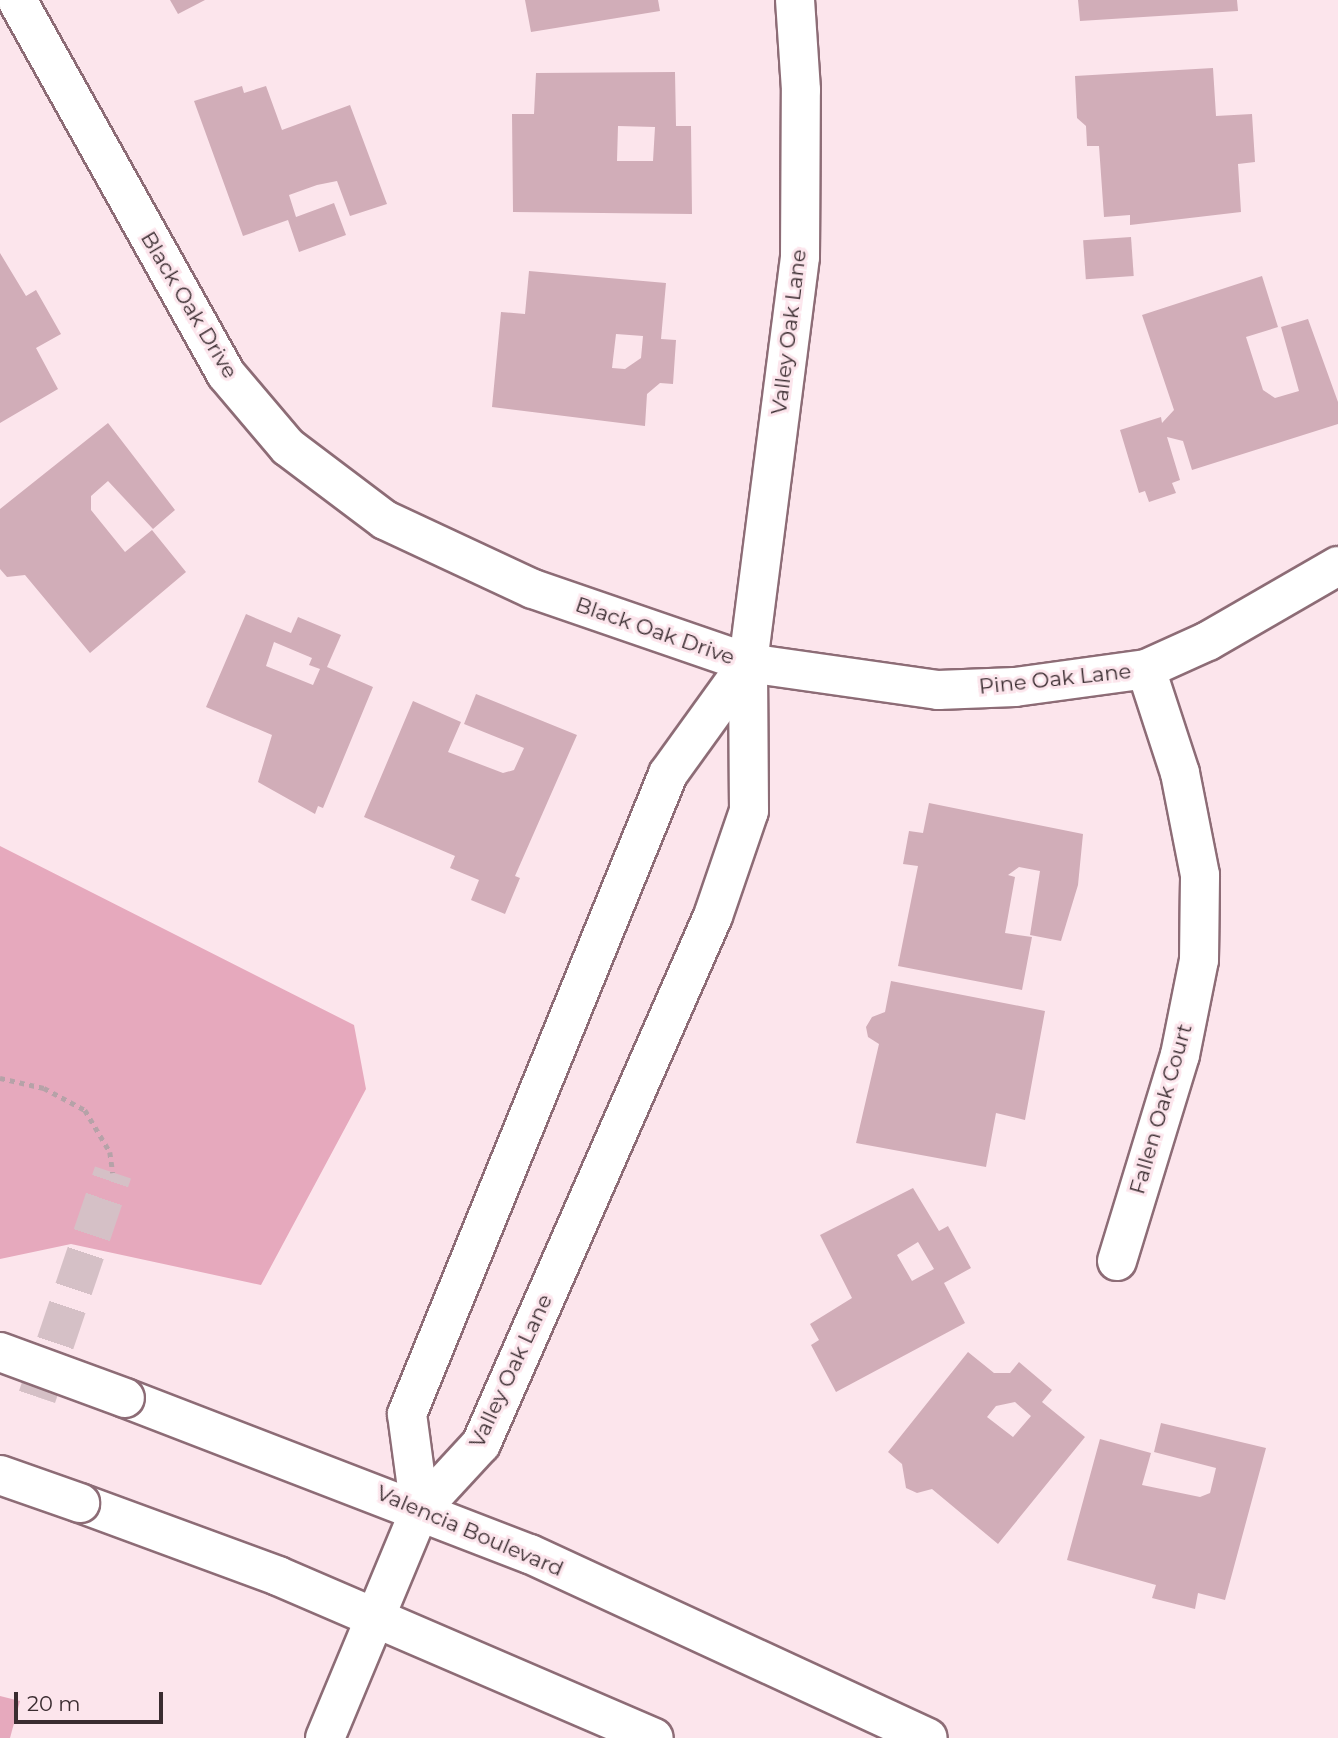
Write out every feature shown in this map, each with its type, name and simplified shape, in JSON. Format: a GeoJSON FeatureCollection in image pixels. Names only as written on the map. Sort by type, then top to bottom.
{"type":"FeatureCollection","features":[{"type":"Feature","properties":{"kind":"street","name":"Black Oak Drive"},"geometry":{"type":"LineString","coordinates":[[17,0],[226,374],[288,447],[397,526],[533,589],[748,663]]}},
{"type":"Feature","properties":{"kind":"street","name":"Valley Oak Lane"},"geometry":{"type":"LineString","coordinates":[[420,1510],[481,1444],[713,916],[749,811],[748,663],[800,257],[801,90],[795,0]]}},
{"type":"Feature","properties":{"kind":"street","name":"Pine Oak Lane"},"geometry":{"type":"LineString","coordinates":[[748,663],[938,690],[1015,687],[1146,668],[1208,641],[1338,566]]}},
{"type":"Feature","properties":{"kind":"street","name":"Valley Oak Lane"},"geometry":{"type":"LineString","coordinates":[[420,1510],[407,1414],[668,774],[748,663]]}},
{"type":"Feature","properties":{"kind":"street","name":"Fallen Oak Court"},"geometry":{"type":"LineString","coordinates":[[1117,1261],[1180,1055],[1199,960],[1200,875],[1180,773],[1146,668]]}},
{"type":"Feature","properties":{"kind":"street","name":"Valencia Boulevard"},"geometry":{"type":"LineString","coordinates":[[0,1352],[530,1554],[928,1738]]}},
{"type":"Feature","properties":{"kind":"street"},"geometry":{"type":"LineString","coordinates":[[0,1475],[257,1567],[654,1738]]}},
{"type":"Feature","properties":{"kind":"street"},"geometry":{"type":"LineString","coordinates":[[325,1738],[420,1510]]}},
{"type":"Feature","properties":{"kind":"path"},"geometry":{"type":"LineString","coordinates":[[0,1078],[44,1088],[85,1110],[110,1152],[113,1173]]}},
{"type":"Feature","properties":{"kind":"shaded area"},"geometry":{"type":"Polygon","coordinates":[[[0,846],[354,1025],[366,1089],[261,1285],[71,1244],[0,1259],[0,846]]]}},
{"type":"Feature","properties":{"kind":"shaded area"},"geometry":{"type":"Polygon","coordinates":[[[0,1696],[20,1701],[10,1738],[0,1738],[0,1696]]]}},
{"type":"Feature","properties":{"kind":"building"},"geometry":{"type":"Polygon","coordinates":[[[170,0],[205,0],[178,14],[170,0]]]}},
{"type":"Feature","properties":{"kind":"building"},"geometry":{"type":"Polygon","coordinates":[[[525,0],[658,0],[660,11],[531,32],[525,0]]]}},
{"type":"Feature","properties":{"kind":"building"},"geometry":{"type":"Polygon","coordinates":[[[1078,0],[1237,0],[1238,11],[1080,21],[1078,0]]]}},
{"type":"Feature","properties":{"kind":"building"},"geometry":{"type":"Polygon","coordinates":[[[1213,68],[1216,116],[1252,114],[1255,162],[1238,164],[1241,212],[1130,225],[1130,215],[1104,217],[1099,146],[1087,146],[1086,126],[1077,118],[1075,76],[1213,68]]]}},
{"type":"Feature","properties":{"kind":"building"},"geometry":{"type":"Polygon","coordinates":[[[675,72],[676,126],[691,126],[692,214],[513,212],[512,114],[534,114],[536,73],[675,72]],[[618,126],[617,161],[653,161],[655,127],[618,126]]]}},
{"type":"Feature","properties":{"kind":"building"},"geometry":{"type":"Polygon","coordinates":[[[242,86],[244,93],[266,86],[282,130],[350,105],[387,204],[350,216],[337,181],[317,185],[289,195],[296,217],[334,203],[346,235],[299,252],[288,220],[243,236],[194,101],[242,86]]]}},
{"type":"Feature","properties":{"kind":"building"},"geometry":{"type":"Polygon","coordinates":[[[1131,237],[1134,276],[1086,279],[1083,240],[1131,237]]]}},
{"type":"Feature","properties":{"kind":"building"},"geometry":{"type":"Polygon","coordinates":[[[0,253],[26,296],[36,290],[61,334],[36,348],[58,389],[0,423],[0,253]]]}},
{"type":"Feature","properties":{"kind":"building"},"geometry":{"type":"Polygon","coordinates":[[[529,271],[666,283],[661,339],[676,340],[673,384],[660,383],[647,394],[645,426],[492,407],[501,312],[525,314],[529,271]],[[616,334],[612,368],[625,369],[641,358],[643,336],[616,334]]]}},
{"type":"Feature","properties":{"kind":"building"},"geometry":{"type":"Polygon","coordinates":[[[1262,276],[1278,327],[1246,337],[1263,390],[1275,398],[1299,391],[1281,327],[1308,319],[1338,402],[1338,424],[1192,470],[1183,441],[1167,437],[1180,480],[1172,483],[1176,493],[1149,502],[1145,491],[1139,493],[1120,430],[1161,417],[1162,423],[1174,410],[1142,315],[1262,276]]]}},
{"type":"Feature","properties":{"kind":"building"},"geometry":{"type":"Polygon","coordinates":[[[108,423],[175,510],[153,529],[108,481],[91,496],[91,510],[125,552],[152,530],[186,572],[90,653],[25,575],[7,577],[0,569],[0,509],[108,423]]]}},
{"type":"Feature","properties":{"kind":"building"},"geometry":{"type":"Polygon","coordinates":[[[246,614],[291,633],[298,617],[341,635],[327,667],[373,687],[323,808],[318,806],[315,814],[258,782],[272,735],[206,707],[246,614]],[[274,642],[266,666],[313,685],[320,669],[309,665],[312,658],[274,642]]]}},
{"type":"Feature","properties":{"kind":"building"},"geometry":{"type":"Polygon","coordinates":[[[476,694],[577,735],[515,876],[520,878],[505,914],[471,900],[479,880],[450,868],[455,856],[364,817],[413,701],[461,722],[448,752],[503,773],[514,770],[524,748],[464,724],[476,694]]]}},
{"type":"Feature","properties":{"kind":"building"},"geometry":{"type":"Polygon","coordinates":[[[929,803],[1083,834],[1078,885],[1061,941],[1030,935],[1040,871],[1019,867],[1008,875],[1015,877],[1005,933],[1032,937],[1022,990],[898,966],[918,866],[903,864],[909,831],[923,833],[929,803]]]}},
{"type":"Feature","properties":{"kind":"building"},"geometry":{"type":"Polygon","coordinates":[[[891,981],[1045,1011],[1025,1120],[996,1113],[986,1167],[856,1143],[879,1044],[868,1037],[866,1027],[872,1017],[885,1012],[891,981]]]}},
{"type":"Feature","properties":{"kind":"building"},"geometry":{"type":"Polygon","coordinates":[[[913,1188],[939,1231],[948,1226],[971,1268],[944,1283],[965,1323],[836,1392],[811,1345],[819,1340],[810,1324],[852,1298],[820,1235],[913,1188]],[[918,1242],[897,1255],[912,1281],[934,1269],[918,1242]]]}},
{"type":"Feature","properties":{"kind":"building"},"geometry":{"type":"Polygon","coordinates":[[[968,1352],[994,1373],[1010,1373],[1019,1362],[1052,1390],[1042,1402],[1085,1437],[998,1544],[932,1489],[917,1493],[906,1488],[902,1464],[888,1452],[968,1352]],[[1015,1402],[996,1406],[987,1417],[1013,1437],[1031,1416],[1015,1402]]]}},
{"type":"Feature","properties":{"kind":"building"},"geometry":{"type":"Polygon","coordinates":[[[1161,1423],[1266,1448],[1225,1600],[1198,1593],[1195,1609],[1152,1598],[1156,1585],[1067,1560],[1100,1439],[1151,1453],[1142,1485],[1200,1497],[1210,1493],[1216,1468],[1154,1452],[1161,1423]]]}},
{"type":"Feature","properties":{"kind":"tunnel"},"geometry":{"type":"LineString","coordinates":[[37,1397],[113,1173]]}}]}
